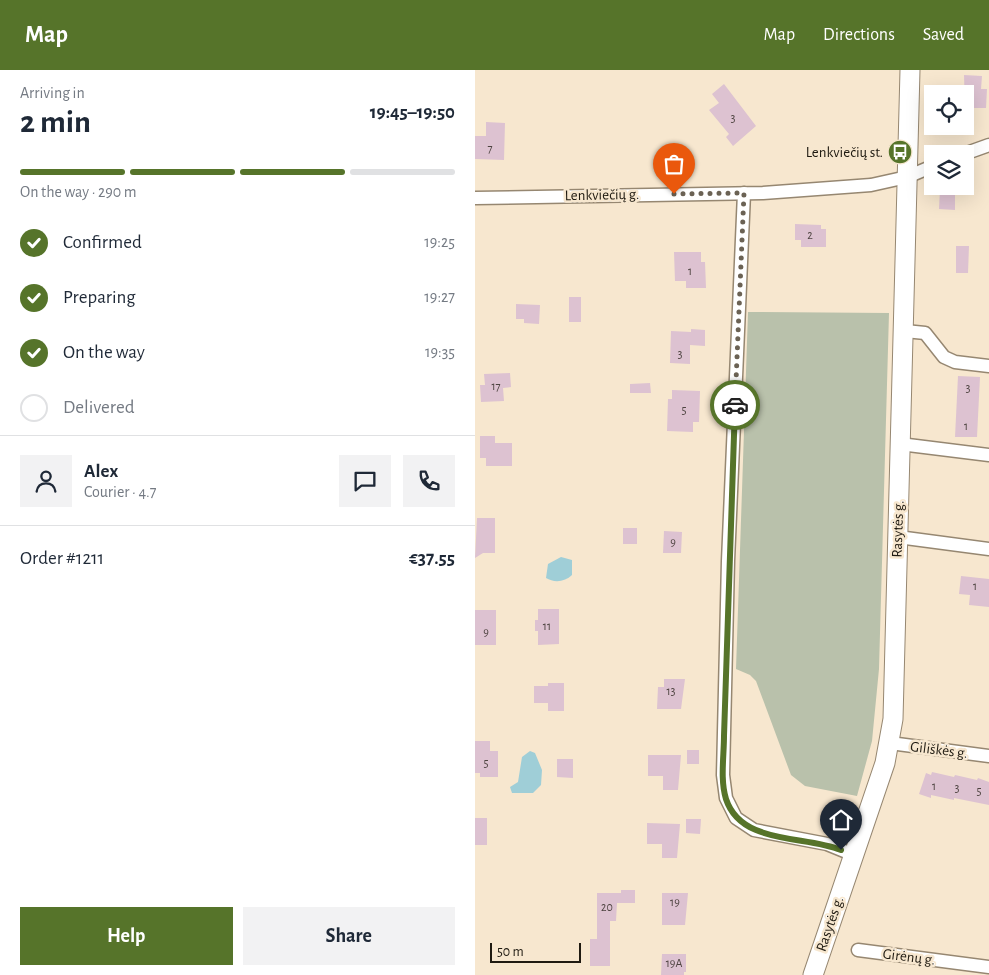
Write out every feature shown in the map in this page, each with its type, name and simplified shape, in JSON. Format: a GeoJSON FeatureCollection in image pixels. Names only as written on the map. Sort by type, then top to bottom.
{"type":"FeatureCollection","features":[{"type":"Feature","properties":{"kind":"main road","name":"Rasytės g."},"geometry":{"type":"LineString","coordinates":[[813,975],[885,763],[895,691],[910,70]]}},
{"type":"Feature","properties":{"kind":"street"},"geometry":{"type":"LineString","coordinates":[[974,150],[989,145]]}},
{"type":"Feature","properties":{"kind":"street","name":"Lenkviečių g."},"geometry":{"type":"LineString","coordinates":[[475,198],[744,193],[871,185],[907,178],[924,170]]}},
{"type":"Feature","properties":{"kind":"street"},"geometry":{"type":"LineString","coordinates":[[744,193],[729,561],[723,775],[726,798],[737,818],[754,830],[827,844],[854,855]]}},
{"type":"Feature","properties":{"kind":"street"},"geometry":{"type":"LineString","coordinates":[[905,331],[925,333],[944,357],[955,362],[989,366]]}},
{"type":"Feature","properties":{"kind":"street"},"geometry":{"type":"LineString","coordinates":[[900,444],[989,455]]}},
{"type":"Feature","properties":{"kind":"street"},"geometry":{"type":"LineString","coordinates":[[898,537],[989,549]]}},
{"type":"Feature","properties":{"kind":"street","name":"Giliškės g."},"geometry":{"type":"LineString","coordinates":[[889,743],[989,756]]}},
{"type":"Feature","properties":{"kind":"street","name":"Girėnų g."},"geometry":{"type":"LineString","coordinates":[[858,950],[989,967]]}},
{"type":"Feature","properties":{"kind":"green space"},"geometry":{"type":"Polygon","coordinates":[[[748,312],[889,313],[879,669],[872,741],[857,796],[805,786],[791,775],[756,681],[750,675],[736,669],[748,312]]]}},
{"type":"Feature","properties":{"kind":"water"},"geometry":{"type":"Polygon","coordinates":[[[561,557],[572,560],[572,575],[559,581],[552,581],[546,578],[548,564],[561,557]]]}},
{"type":"Feature","properties":{"kind":"water"},"geometry":{"type":"Polygon","coordinates":[[[530,751],[535,753],[542,770],[541,785],[533,793],[512,793],[510,787],[518,782],[522,757],[530,751]]]}},
{"type":"Feature","properties":{"kind":"building"},"geometry":{"type":"Polygon","coordinates":[[[964,75],[982,76],[981,89],[987,89],[986,108],[974,108],[974,85],[964,85],[964,75]]]}},
{"type":"Feature","properties":{"kind":"building"},"geometry":{"type":"Polygon","coordinates":[[[724,84],[756,126],[733,146],[726,137],[729,134],[709,110],[719,103],[712,94],[724,84]]]}},
{"type":"Feature","properties":{"kind":"building"},"geometry":{"type":"Polygon","coordinates":[[[486,122],[505,123],[504,160],[475,159],[475,136],[486,136],[486,122]]]}},
{"type":"Feature","properties":{"kind":"building"},"geometry":{"type":"Polygon","coordinates":[[[940,195],[955,195],[955,210],[939,209],[940,195]]]}},
{"type":"Feature","properties":{"kind":"building"},"geometry":{"type":"Polygon","coordinates":[[[795,224],[821,225],[821,229],[826,229],[826,247],[801,247],[801,240],[795,240],[795,224]]]}},
{"type":"Feature","properties":{"kind":"building"},"geometry":{"type":"Polygon","coordinates":[[[956,246],[969,246],[968,273],[956,273],[956,246]]]}},
{"type":"Feature","properties":{"kind":"building"},"geometry":{"type":"Polygon","coordinates":[[[674,252],[701,252],[701,262],[705,262],[706,288],[686,288],[686,281],[675,281],[674,252]]]}},
{"type":"Feature","properties":{"kind":"building"},"geometry":{"type":"Polygon","coordinates":[[[569,297],[581,297],[581,322],[569,322],[569,297]]]}},
{"type":"Feature","properties":{"kind":"building"},"geometry":{"type":"Polygon","coordinates":[[[516,304],[540,305],[539,324],[524,323],[524,319],[516,319],[516,304]]]}},
{"type":"Feature","properties":{"kind":"building"},"geometry":{"type":"Polygon","coordinates":[[[691,329],[705,330],[705,346],[690,345],[690,364],[670,363],[671,331],[691,332],[691,329]]]}},
{"type":"Feature","properties":{"kind":"building"},"geometry":{"type":"Polygon","coordinates":[[[510,373],[511,387],[503,388],[504,401],[481,402],[480,385],[485,385],[484,374],[510,373]]]}},
{"type":"Feature","properties":{"kind":"building"},"geometry":{"type":"Polygon","coordinates":[[[958,376],[980,377],[977,437],[955,437],[958,376]]]}},
{"type":"Feature","properties":{"kind":"building"},"geometry":{"type":"Polygon","coordinates":[[[650,383],[651,393],[630,393],[630,384],[650,383]]]}},
{"type":"Feature","properties":{"kind":"building"},"geometry":{"type":"Polygon","coordinates":[[[672,390],[700,391],[699,422],[693,422],[693,432],[667,431],[668,399],[672,399],[672,390]]]}},
{"type":"Feature","properties":{"kind":"building"},"geometry":{"type":"Polygon","coordinates":[[[480,436],[495,436],[495,443],[512,443],[512,466],[486,466],[486,458],[480,458],[480,436]]]}},
{"type":"Feature","properties":{"kind":"building"},"geometry":{"type":"Polygon","coordinates":[[[477,518],[495,518],[495,553],[483,553],[475,558],[477,518]]]}},
{"type":"Feature","properties":{"kind":"building"},"geometry":{"type":"Polygon","coordinates":[[[623,528],[637,528],[637,544],[623,544],[623,528]]]}},
{"type":"Feature","properties":{"kind":"building"},"geometry":{"type":"Polygon","coordinates":[[[664,531],[682,532],[681,553],[663,553],[664,531]]]}},
{"type":"Feature","properties":{"kind":"building"},"geometry":{"type":"Polygon","coordinates":[[[961,576],[989,579],[989,607],[969,605],[970,595],[959,594],[961,576]]]}},
{"type":"Feature","properties":{"kind":"building"},"geometry":{"type":"Polygon","coordinates":[[[538,609],[559,609],[559,644],[538,645],[538,631],[535,631],[535,620],[538,620],[538,609]]]}},
{"type":"Feature","properties":{"kind":"building"},"geometry":{"type":"Polygon","coordinates":[[[475,610],[496,610],[496,645],[475,645],[475,610]]]}},
{"type":"Feature","properties":{"kind":"building"},"geometry":{"type":"Polygon","coordinates":[[[664,679],[685,679],[681,709],[657,709],[658,687],[664,687],[664,679]]]}},
{"type":"Feature","properties":{"kind":"building"},"geometry":{"type":"Polygon","coordinates":[[[548,683],[564,683],[564,711],[548,711],[548,703],[534,703],[534,686],[548,686],[548,683]]]}},
{"type":"Feature","properties":{"kind":"building"},"geometry":{"type":"Polygon","coordinates":[[[475,741],[490,741],[490,751],[498,751],[498,777],[480,777],[480,773],[475,773],[475,741]]]}},
{"type":"Feature","properties":{"kind":"building"},"geometry":{"type":"Polygon","coordinates":[[[687,750],[699,750],[699,764],[687,764],[687,750]]]}},
{"type":"Feature","properties":{"kind":"building"},"geometry":{"type":"Polygon","coordinates":[[[648,755],[681,755],[678,790],[663,790],[663,776],[648,776],[648,755]]]}},
{"type":"Feature","properties":{"kind":"building"},"geometry":{"type":"Polygon","coordinates":[[[557,759],[573,759],[573,778],[557,777],[557,759]]]}},
{"type":"Feature","properties":{"kind":"building"},"geometry":{"type":"Polygon","coordinates":[[[932,772],[977,780],[978,778],[989,782],[989,805],[931,795],[931,798],[919,794],[926,773],[931,775],[932,772]]]}},
{"type":"Feature","properties":{"kind":"building"},"geometry":{"type":"Polygon","coordinates":[[[475,818],[487,818],[487,845],[475,845],[475,818]]]}},
{"type":"Feature","properties":{"kind":"building"},"geometry":{"type":"Polygon","coordinates":[[[686,819],[701,819],[700,834],[686,833],[686,819]]]}},
{"type":"Feature","properties":{"kind":"building"},"geometry":{"type":"Polygon","coordinates":[[[647,823],[680,824],[677,858],[662,858],[662,844],[647,844],[647,823]]]}},
{"type":"Feature","properties":{"kind":"building"},"geometry":{"type":"Polygon","coordinates":[[[621,890],[635,890],[635,903],[617,903],[616,921],[610,921],[610,966],[590,966],[590,939],[597,939],[597,893],[621,893],[621,890]]]}},
{"type":"Feature","properties":{"kind":"building"},"geometry":{"type":"Polygon","coordinates":[[[662,893],[688,893],[685,925],[662,925],[662,893]]]}},
{"type":"Feature","properties":{"kind":"building"},"geometry":{"type":"Polygon","coordinates":[[[662,954],[686,954],[686,972],[684,972],[684,975],[661,975],[662,954]]]}},
{"type":"Feature","properties":{"kind":"way so far"},"geometry":{"type":"LineString","coordinates":[[674,194],[744,193],[735,405]]}},
{"type":"Feature","properties":{"kind":"place","name":"Lenkviečių st."},"geometry":{"type":"Point","coordinates":[900,152]}},
{"type":"Feature","properties":{"kind":"route"},"geometry":{"type":"LineString","coordinates":[[735,405],[723,775],[726,798],[737,818],[754,830],[827,844],[841,850]]}}]}
